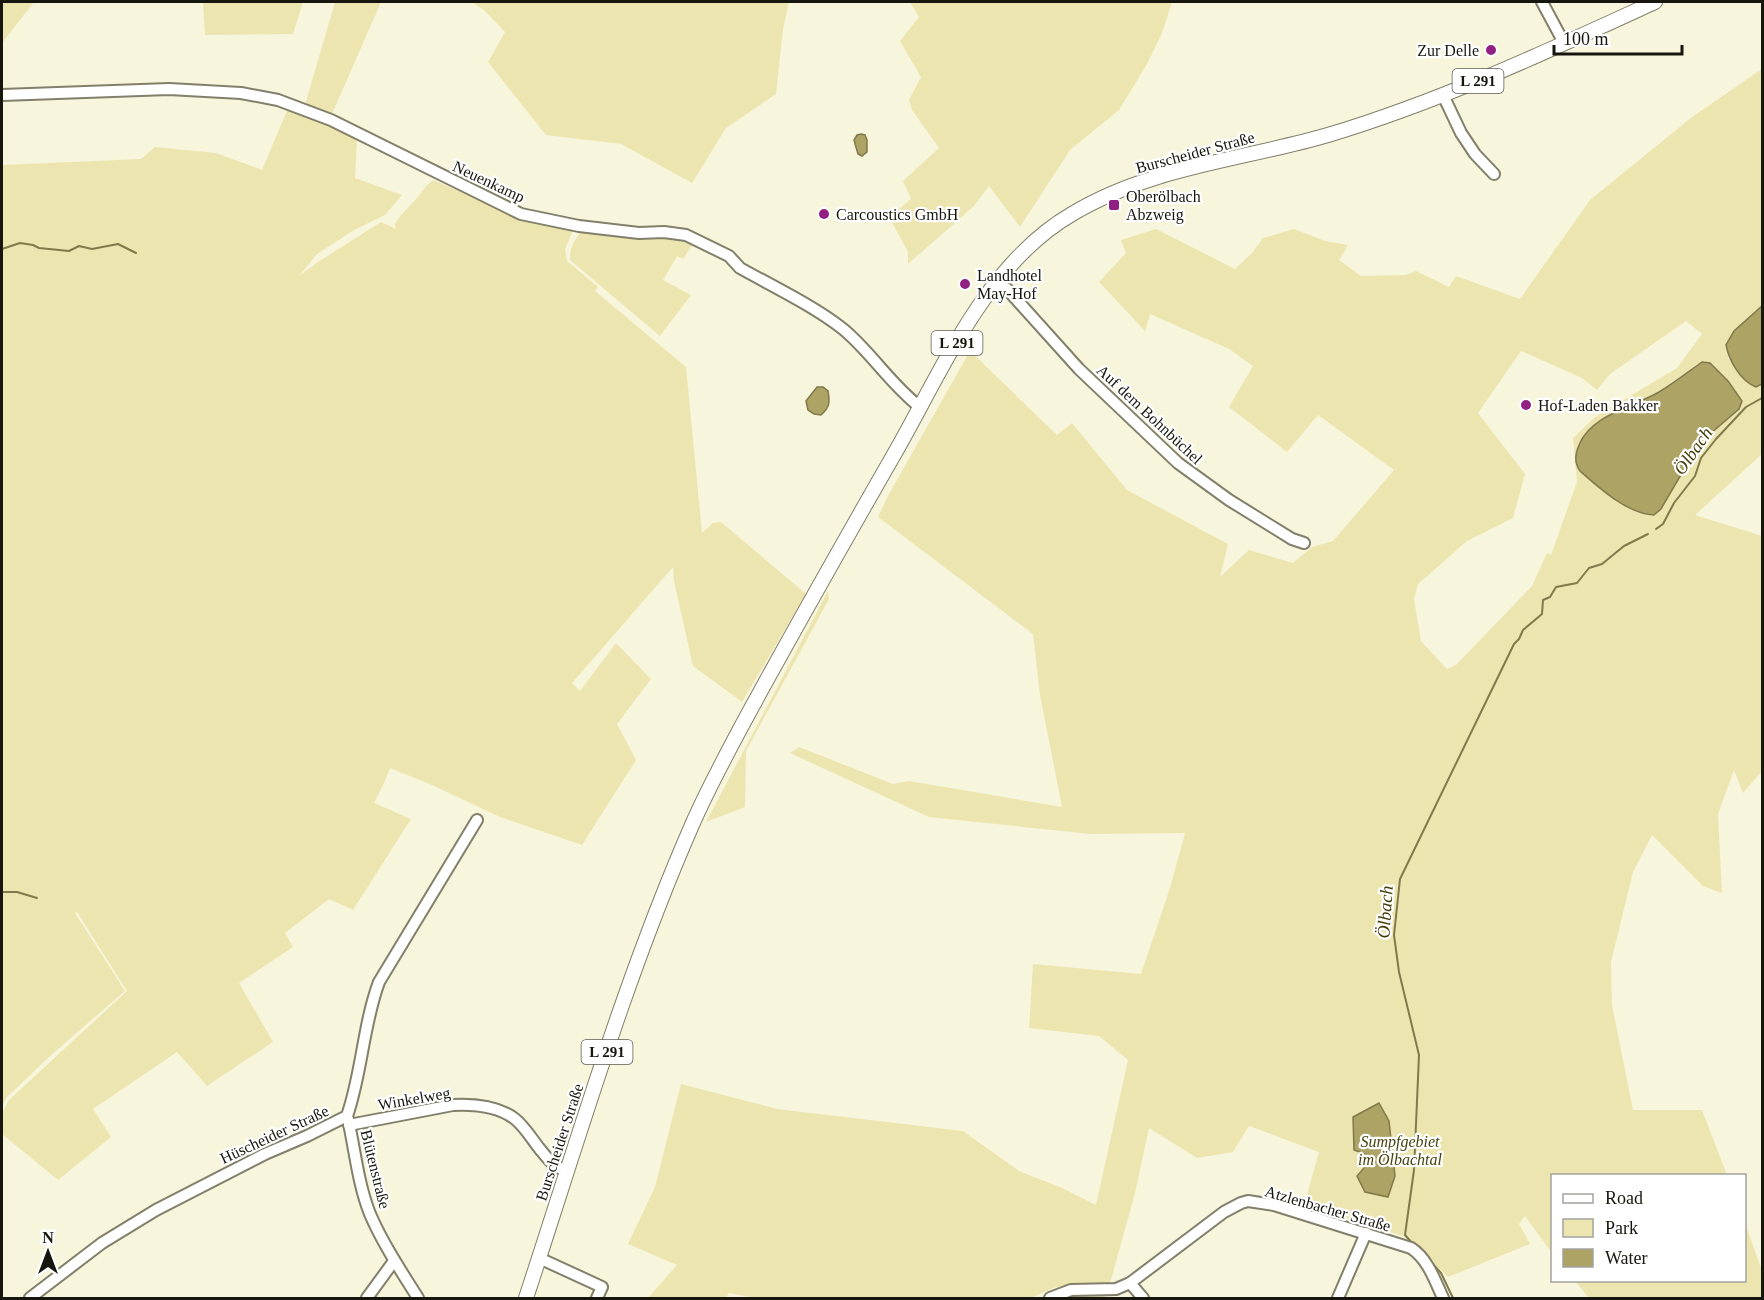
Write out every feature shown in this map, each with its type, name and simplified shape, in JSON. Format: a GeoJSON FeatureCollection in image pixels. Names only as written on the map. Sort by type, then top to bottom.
{"type":"FeatureCollection","features":[{"type":"Feature","properties":{"kind":"main road","name":"Burscheider Straße"},"geometry":{"type":"LineString","coordinates":[[526,1299],[651,924],[690,828],[735,739],[920,407],[970,320],[998,281],[1023,253],[1048,231],[1073,213],[1109,194],[1169,173],[1326,135],[1443,95],[1526,61],[1655,2]]}},
{"type":"Feature","properties":{"kind":"street"},"geometry":{"type":"LineString","coordinates":[[1542,2],[1564,43]]}},
{"type":"Feature","properties":{"kind":"street","name":"Neuenkamp"},"geometry":{"type":"LineString","coordinates":[[2,96],[169,89],[241,93],[278,100],[331,120],[521,214],[579,226],[639,233],[664,232],[686,235],[729,256],[740,268],[842,328],[882,367],[908,398],[920,407]]}},
{"type":"Feature","properties":{"kind":"street"},"geometry":{"type":"LineString","coordinates":[[1443,95],[1461,133],[1475,154],[1494,174]]}},
{"type":"Feature","properties":{"kind":"street","name":"Auf dem Bohnbüchel"},"geometry":{"type":"LineString","coordinates":[[998,281],[1079,369],[1178,463],[1229,500],[1292,539],[1304,543]]}},
{"type":"Feature","properties":{"kind":"street","name":"Hüscheider Straße"},"geometry":{"type":"LineString","coordinates":[[30,1299],[102,1243],[156,1210],[265,1154],[348,1120],[372,1004],[380,982],[477,820]]}},
{"type":"Feature","properties":{"kind":"street","name":"Winkelweg"},"geometry":{"type":"LineString","coordinates":[[348,1120],[453,1105],[485,1107],[517,1120],[555,1167],[567,1171]]}},
{"type":"Feature","properties":{"kind":"street","name":"Blütenstraße"},"geometry":{"type":"LineString","coordinates":[[348,1120],[361,1186],[370,1213],[394,1261],[418,1299]]}},
{"type":"Feature","properties":{"kind":"street","name":"Atzlenbacher Straße"},"geometry":{"type":"LineString","coordinates":[[1050,1299],[1071,1290],[1116,1289],[1130,1283],[1224,1212],[1241,1203],[1261,1202],[1274,1204],[1411,1248],[1417,1252],[1434,1278],[1443,1299]]}},
{"type":"Feature","properties":{"kind":"street"},"geometry":{"type":"LineString","coordinates":[[1338,1299],[1366,1233]]}},
{"type":"Feature","properties":{"kind":"street"},"geometry":{"type":"LineString","coordinates":[[539,1258],[602,1287],[597,1299]]}},
{"type":"Feature","properties":{"kind":"street"},"geometry":{"type":"LineString","coordinates":[[367,1299],[394,1261]]}},
{"type":"Feature","properties":{"kind":"street"},"geometry":{"type":"LineString","coordinates":[[1130,1283],[1143,1299]]}},
{"type":"Feature","properties":{"kind":"green space"},"geometry":{"type":"Polygon","coordinates":[[[2,2],[34,2],[2,43],[2,2]]]}},
{"type":"Feature","properties":{"kind":"green space"},"geometry":{"type":"Polygon","coordinates":[[[203,2],[303,2],[293,34],[205,35],[203,2]]]}},
{"type":"Feature","properties":{"kind":"green space"},"geometry":{"type":"Polygon","coordinates":[[[335,2],[381,2],[332,114],[305,105],[335,2]]]}},
{"type":"Feature","properties":{"kind":"green space"},"geometry":{"type":"Polygon","coordinates":[[[472,2],[789,2],[783,29],[776,94],[726,128],[692,183],[621,144],[546,135],[488,62],[505,32],[485,11],[472,2]]]}},
{"type":"Feature","properties":{"kind":"green space"},"geometry":{"type":"Polygon","coordinates":[[[910,2],[1172,2],[1162,33],[1147,64],[1119,110],[1070,150],[1020,227],[989,186],[973,207],[908,264],[908,252],[889,217],[911,199],[903,181],[939,148],[912,110],[909,100],[921,77],[900,41],[919,17],[910,2]]]}},
{"type":"Feature","properties":{"kind":"green space","name":"Sumpfgebiet im Ölbachtal"},"geometry":{"type":"Polygon","coordinates":[[[1762,69],[1762,306],[1749,319],[1728,358],[1750,385],[1756,387],[1762,384],[1762,454],[1695,515],[1762,536],[1762,771],[1743,793],[1734,770],[1718,814],[1722,893],[1703,886],[1652,835],[1633,872],[1611,962],[1612,1005],[1633,1110],[1702,1110],[1727,1174],[1551,1174],[1551,1252],[1525,1216],[1519,1224],[1530,1244],[1448,1277],[1403,1236],[1304,1205],[1319,1152],[1249,1126],[1233,1152],[1197,1158],[1149,1128],[1135,1193],[1106,1298],[1066,1298],[1065,1285],[1031,1298],[755,1298],[729,1293],[726,1298],[648,1298],[677,1265],[628,1244],[655,1187],[681,1084],[777,1109],[963,1131],[1019,1171],[1062,1188],[1096,1205],[1128,1060],[1099,1036],[1029,1028],[1033,964],[1141,974],[1170,888],[1185,833],[1091,834],[929,817],[790,753],[799,747],[893,784],[909,781],[1062,807],[1040,695],[1033,634],[878,517],[970,351],[1057,435],[1072,423],[1127,490],[1228,544],[1220,577],[1249,550],[1293,563],[1312,547],[1333,541],[1394,470],[1318,415],[1287,452],[1229,407],[1253,366],[1229,349],[1150,314],[1145,331],[1099,282],[1126,253],[1121,240],[1156,229],[1235,269],[1252,253],[1263,238],[1294,229],[1325,241],[1348,245],[1339,260],[1361,276],[1406,275],[1416,271],[1449,287],[1456,276],[1520,299],[1590,200],[1692,117],[1762,69]],[[1686,321],[1610,374],[1597,390],[1582,378],[1521,351],[1478,413],[1525,474],[1513,518],[1467,541],[1418,584],[1414,599],[1421,641],[1447,669],[1456,665],[1532,586],[1547,553],[1551,555],[1577,482],[1573,438],[1595,417],[1677,368],[1702,334],[1686,321]],[[1702,362],[1659,391],[1600,420],[1580,471],[1631,509],[1645,515],[1661,509],[1679,478],[1710,434],[1739,409],[1702,362]]]}},
{"type":"Feature","properties":{"kind":"green space"},"geometry":{"type":"Polygon","coordinates":[[[289,106],[357,139],[355,178],[402,195],[385,215],[354,230],[317,254],[299,276],[381,222],[396,229],[395,224],[400,217],[433,180],[506,212],[574,228],[565,249],[567,261],[598,287],[595,291],[686,367],[702,533],[713,523],[721,522],[806,594],[742,702],[693,666],[673,567],[572,683],[580,691],[616,643],[651,679],[617,724],[636,760],[582,845],[500,817],[390,768],[374,803],[411,819],[353,910],[329,899],[285,933],[293,947],[239,983],[273,1042],[207,1086],[177,1052],[93,1109],[111,1137],[58,1180],[2,1134],[2,1113],[9,1100],[127,991],[77,912],[75,913],[125,991],[50,1056],[6,1098],[2,1107],[2,165],[141,159],[155,147],[216,153],[262,170],[289,106]]]}},
{"type":"Feature","properties":{"kind":"green space"},"geometry":{"type":"Polygon","coordinates":[[[582,230],[679,237],[694,242],[683,259],[677,256],[663,280],[691,295],[660,336],[570,260],[575,240],[582,230]]]}},
{"type":"Feature","properties":{"kind":"green space"},"geometry":{"type":"Polygon","coordinates":[[[828,591],[829,599],[746,751],[745,807],[706,822],[828,591]]]}},
{"type":"Feature","properties":{"kind":"green space"},"geometry":{"type":"Polygon","coordinates":[[[1746,1226],[1762,1271],[1762,1298],[1589,1298],[1576,1282],[1746,1282],[1746,1226]]]}},
{"type":"Feature","properties":{"kind":"water"},"geometry":{"type":"Polygon","coordinates":[[[857,135],[865,135],[867,140],[867,152],[862,156],[858,154],[854,140],[857,135]]]}},
{"type":"Feature","properties":{"kind":"water"},"geometry":{"type":"Polygon","coordinates":[[[1762,306],[1762,384],[1756,387],[1745,380],[1736,369],[1726,345],[1734,331],[1762,306]]]}},
{"type":"Feature","properties":{"kind":"water"},"geometry":{"type":"Polygon","coordinates":[[[1702,362],[1710,363],[1728,381],[1742,401],[1739,409],[1710,434],[1679,478],[1661,509],[1654,515],[1634,510],[1614,499],[1580,471],[1576,462],[1579,445],[1593,426],[1614,413],[1659,392],[1702,362]]]}},
{"type":"Feature","properties":{"kind":"water"},"geometry":{"type":"Polygon","coordinates":[[[817,387],[823,387],[829,395],[828,407],[821,415],[808,410],[806,401],[817,387]]]}},
{"type":"Feature","properties":{"kind":"water"},"geometry":{"type":"Polygon","coordinates":[[[1379,1103],[1389,1121],[1395,1176],[1388,1197],[1365,1192],[1357,1176],[1364,1168],[1365,1154],[1354,1150],[1353,1117],[1379,1103]]]}},
{"type":"Feature","properties":{"kind":"waterway"},"geometry":{"type":"LineString","coordinates":[[2,249],[20,243],[39,248],[69,251],[79,246],[92,249],[118,244],[136,253]]}},
{"type":"Feature","properties":{"kind":"waterway","name":"Ölbach"},"geometry":{"type":"LineString","coordinates":[[1656,529],[1663,524],[1674,503],[1695,476],[1701,458],[1716,439],[1746,407],[1762,398]]}},
{"type":"Feature","properties":{"kind":"waterway","name":"Ölbach"},"geometry":{"type":"LineString","coordinates":[[1414,1245],[1405,1235],[1414,1170],[1419,1055],[1399,972],[1394,935],[1400,879],[1514,644],[1523,630],[1542,614],[1543,600],[1550,597],[1556,587],[1577,583],[1589,568],[1602,564],[1624,546],[1648,534]]}},
{"type":"Feature","properties":{"kind":"waterway"},"geometry":{"type":"LineString","coordinates":[[2,892],[17,892],[37,898]]}},
{"type":"Feature","properties":{"kind":"waterway","name":"Ölbach"},"geometry":{"type":"LineString","coordinates":[[1431,1262],[1441,1273],[1453,1298]]}},
{"type":"Feature","properties":{"kind":"place","name":"Zur Delle"},"geometry":{"type":"Point","coordinates":[1491,50]}},
{"type":"Feature","properties":{"kind":"place","name":"Oberölbach Abzweig"},"geometry":{"type":"Point","coordinates":[1114,205]}},
{"type":"Feature","properties":{"kind":"place","name":"Carcoustics GmbH"},"geometry":{"type":"Point","coordinates":[824,214]}},
{"type":"Feature","properties":{"kind":"place","name":"Landhotel May-Hof"},"geometry":{"type":"Point","coordinates":[965,284]}},
{"type":"Feature","properties":{"kind":"place","name":"Hof-Laden Bakker"},"geometry":{"type":"Point","coordinates":[1526,405]}}]}
